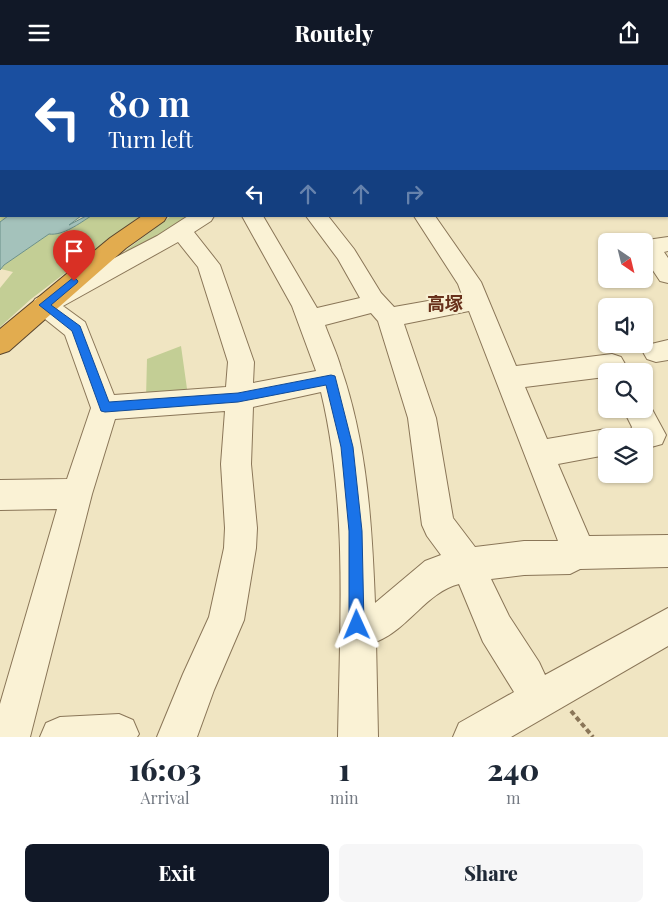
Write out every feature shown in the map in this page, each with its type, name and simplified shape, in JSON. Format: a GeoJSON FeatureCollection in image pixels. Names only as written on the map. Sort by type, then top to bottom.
{"type":"FeatureCollection","features":[{"type":"Feature","properties":{"kind":"highway"},"geometry":{"type":"LineString","coordinates":[[0,344],[118,243],[156,217]]}},
{"type":"Feature","properties":{"kind":"street"},"geometry":{"type":"LineString","coordinates":[[10,737],[77,494],[105,407],[76,329],[44,305],[181,231],[202,217]]}},
{"type":"Feature","properties":{"kind":"street"},"geometry":{"type":"LineString","coordinates":[[253,217],[292,282],[310,319],[331,379],[347,447],[356,531],[358,737]]}},
{"type":"Feature","properties":{"kind":"street"},"geometry":{"type":"LineString","coordinates":[[317,217],[346,254],[383,310],[422,418],[438,525],[468,565],[496,629],[526,675],[545,696]]}},
{"type":"Feature","properties":{"kind":"street"},"geometry":{"type":"LineString","coordinates":[[425,217],[469,282],[579,553]]}},
{"type":"Feature","properties":{"kind":"street"},"geometry":{"type":"LineString","coordinates":[[177,737],[196,687],[226,620],[240,547],[236,464],[241,361],[209,265],[181,231]]}},
{"type":"Feature","properties":{"kind":"street"},"geometry":{"type":"LineString","coordinates":[[668,244],[648,246],[668,275]]}},
{"type":"Feature","properties":{"kind":"street"},"geometry":{"type":"LineString","coordinates":[[310,319],[476,301]]}},
{"type":"Feature","properties":{"kind":"street"},"geometry":{"type":"LineString","coordinates":[[509,379],[598,367]]}},
{"type":"Feature","properties":{"kind":"street"},"geometry":{"type":"LineString","coordinates":[[105,407],[238,398],[331,379]]}},
{"type":"Feature","properties":{"kind":"street"},"geometry":{"type":"LineString","coordinates":[[540,454],[598,444]]}},
{"type":"Feature","properties":{"kind":"street"},"geometry":{"type":"LineString","coordinates":[[0,495],[77,494]]}},
{"type":"Feature","properties":{"kind":"street"},"geometry":{"type":"LineString","coordinates":[[378,623],[437,573],[468,565],[524,558],[570,557],[579,553],[668,551]]}},
{"type":"Feature","properties":{"kind":"street"},"geometry":{"type":"LineString","coordinates":[[473,737],[668,625]]}},
{"type":"Feature","properties":{"kind":"street"},"geometry":{"type":"LineString","coordinates":[[60,737],[119,734]]}},
{"type":"Feature","properties":{"kind":"path"},"geometry":{"type":"LineString","coordinates":[[545,696],[593,737]]}},
{"type":"Feature","properties":{"kind":"green space"},"geometry":{"type":"Polygon","coordinates":[[[0,217],[7,217],[0,222],[0,217]]]}},
{"type":"Feature","properties":{"kind":"green space"},"geometry":{"type":"Polygon","coordinates":[[[89,217],[139,217],[31,299],[0,327],[0,288],[13,272],[1,269],[49,234],[70,229],[89,217]]]}},
{"type":"Feature","properties":{"kind":"green space"},"geometry":{"type":"Polygon","coordinates":[[[170,217],[198,217],[131,256],[125,251],[170,217]]]}},
{"type":"Feature","properties":{"kind":"green space"},"geometry":{"type":"Polygon","coordinates":[[[181,346],[188,396],[146,398],[147,359],[181,346]]]}},
{"type":"Feature","properties":{"kind":"water"},"geometry":{"type":"Polygon","coordinates":[[[7,217],[80,217],[69,225],[84,217],[89,217],[66,231],[49,234],[4,265],[0,270],[0,222],[7,217]]]}},
{"type":"Feature","properties":{"kind":"district","name":"高塚"},"geometry":{"type":"Point","coordinates":[445,304]}},
{"type":"Feature","properties":{"kind":"route"},"geometry":{"type":"LineString","coordinates":[[74,281],[44,305],[76,329],[105,407],[238,398],[331,379],[347,447],[356,531],[357,625]]}}]}
